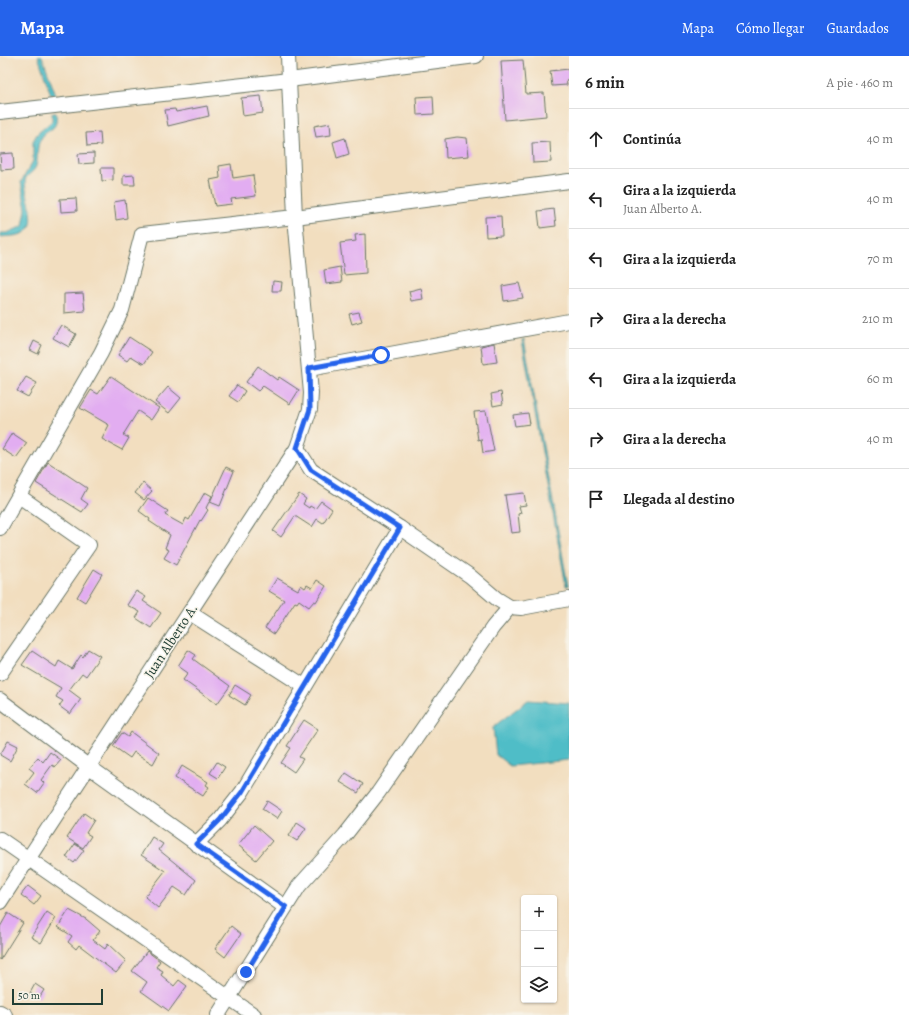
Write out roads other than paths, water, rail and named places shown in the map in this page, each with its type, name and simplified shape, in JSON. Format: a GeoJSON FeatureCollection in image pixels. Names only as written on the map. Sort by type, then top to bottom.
{"type":"FeatureCollection","features":[{"type":"Feature","properties":{"kind":"street","name":"Juan Alberto A."},"geometry":{"type":"LineString","coordinates":[[0,902],[297,448],[310,409],[309,368],[295,217],[288,56]]}},
{"type":"Feature","properties":{"kind":"street"},"geometry":{"type":"LineString","coordinates":[[0,112],[289,80],[476,56]]}},
{"type":"Feature","properties":{"kind":"street"},"geometry":{"type":"LineString","coordinates":[[0,528],[101,353],[122,310],[142,234],[295,217],[569,181]]}},
{"type":"Feature","properties":{"kind":"street"},"geometry":{"type":"LineString","coordinates":[[309,368],[569,321]]}},
{"type":"Feature","properties":{"kind":"street"},"geometry":{"type":"LineString","coordinates":[[297,448],[311,470],[470,576],[497,599],[510,606],[521,608],[569,599]]}},
{"type":"Feature","properties":{"kind":"street"},"geometry":{"type":"LineString","coordinates":[[0,674],[89,545],[19,496]]}},
{"type":"Feature","properties":{"kind":"street"},"geometry":{"type":"LineString","coordinates":[[196,844],[220,820],[242,792],[304,686],[400,528]]}},
{"type":"Feature","properties":{"kind":"street"},"geometry":{"type":"LineString","coordinates":[[218,1015],[299,886],[345,835],[378,793],[493,627],[510,606]]}},
{"type":"Feature","properties":{"kind":"street"},"geometry":{"type":"LineString","coordinates":[[190,613],[304,686]]}},
{"type":"Feature","properties":{"kind":"street"},"geometry":{"type":"LineString","coordinates":[[0,700],[88,766],[286,907]]}},
{"type":"Feature","properties":{"kind":"street"},"geometry":{"type":"LineString","coordinates":[[0,839],[254,1015]]}},
{"type":"Feature","properties":{"kind":"street"},"geometry":{"type":"LineString","coordinates":[[0,1012],[5,1015]]}},
{"type":"Feature","properties":{"kind":"water"},"geometry":{"type":"Polygon","coordinates":[[[38,56],[42,56],[56,95],[51,95],[38,56]]]}},
{"type":"Feature","properties":{"kind":"water"},"geometry":{"type":"Polygon","coordinates":[[[52,113],[56,113],[55,126],[42,137],[38,148],[36,166],[26,178],[25,182],[32,219],[30,226],[24,233],[14,236],[0,237],[0,233],[7,233],[23,226],[26,209],[21,182],[33,161],[33,141],[37,134],[52,121],[52,113]]]}},
{"type":"Feature","properties":{"kind":"water"},"geometry":{"type":"Polygon","coordinates":[[[524,339],[568,586],[566,586],[522,340],[524,339]]]}},
{"type":"Feature","properties":{"kind":"water"},"geometry":{"type":"Polygon","coordinates":[[[528,700],[569,703],[569,760],[510,766],[496,755],[493,727],[528,700]]]}}]}
